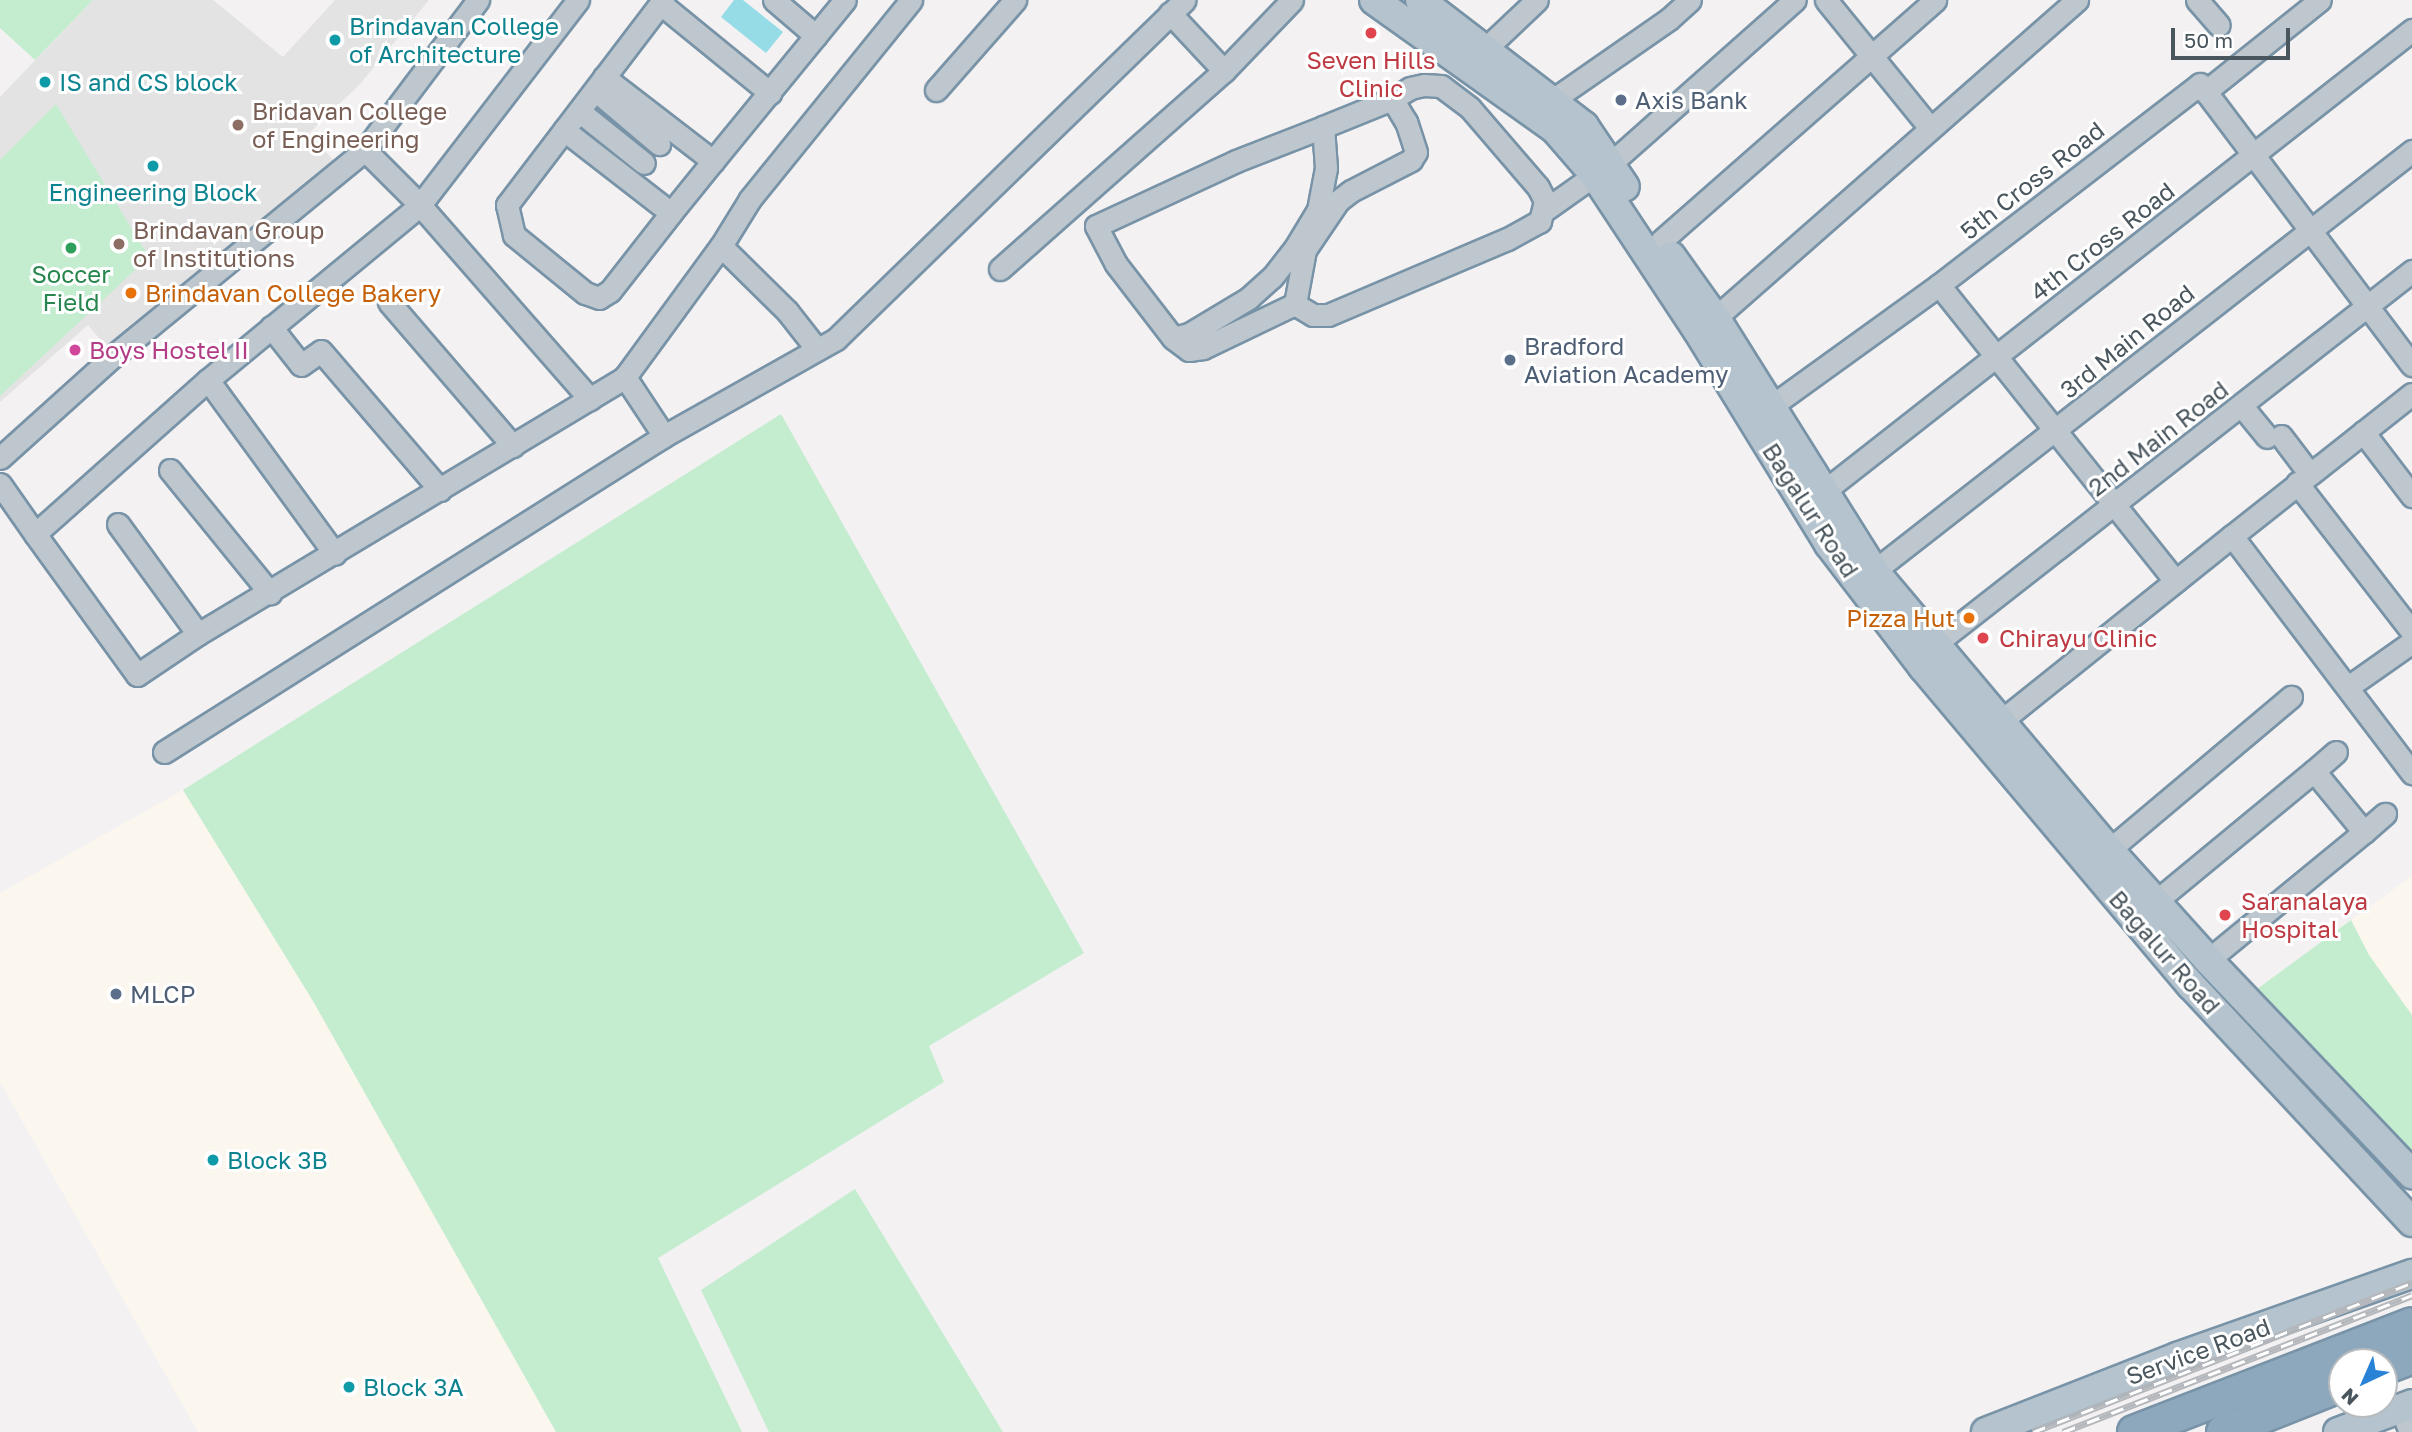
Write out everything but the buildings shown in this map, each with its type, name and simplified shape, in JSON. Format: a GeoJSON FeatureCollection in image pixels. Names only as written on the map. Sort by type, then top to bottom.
{"type":"FeatureCollection","features":[{"type":"Feature","properties":{"kind":"highway"},"geometry":{"type":"LineString","coordinates":[[2134,1432],[2412,1324]]}},
{"type":"Feature","properties":{"kind":"highway"},"geometry":{"type":"LineString","coordinates":[[2222,1432],[2328,1390]]}},
{"type":"Feature","properties":{"kind":"main road","name":"Bagalur Road"},"geometry":{"type":"LineString","coordinates":[[1374,0],[1472,56],[1522,93],[1584,126],[1602,169],[1707,325],[1770,407],[1874,571],[1935,644],[1991,729],[2191,985],[2412,1222]]}},
{"type":"Feature","properties":{"kind":"main road","name":"Bagalur Road"},"geometry":{"type":"LineString","coordinates":[[1420,0],[1472,56]]}},
{"type":"Feature","properties":{"kind":"main road","name":"Bagalur Road"},"geometry":{"type":"LineString","coordinates":[[1522,93],[1555,129],[1602,169],[1661,241],[1829,544],[1923,667],[1991,729],[2109,850],[2208,960],[2412,1174]]}},
{"type":"Feature","properties":{"kind":"main road","name":"Service Road"},"geometry":{"type":"LineString","coordinates":[[1986,1432],[2177,1357],[2412,1274]]}},
{"type":"Feature","properties":{"kind":"main road"},"geometry":{"type":"LineString","coordinates":[[2339,1432],[2407,1415]]}},
{"type":"Feature","properties":{"kind":"street"},"geometry":{"type":"LineString","coordinates":[[0,458],[112,357],[365,150],[478,0]]}},
{"type":"Feature","properties":{"kind":"street"},"geometry":{"type":"LineString","coordinates":[[35,534],[208,380],[420,205],[578,0]]}},
{"type":"Feature","properties":{"kind":"street"},"geometry":{"type":"LineString","coordinates":[[774,0],[816,36]]}},
{"type":"Feature","properties":{"kind":"street"},"geometry":{"type":"LineString","coordinates":[[770,93],[662,2],[508,205],[508,218],[514,234],[585,293],[600,298],[610,291],[671,213],[770,93],[845,0]]}},
{"type":"Feature","properties":{"kind":"street"},"geometry":{"type":"LineString","coordinates":[[0,484],[136,676],[198,634],[335,554],[625,377],[721,246],[750,199],[911,0]]}},
{"type":"Feature","properties":{"kind":"street"},"geometry":{"type":"LineString","coordinates":[[936,90],[1015,0]]}},
{"type":"Feature","properties":{"kind":"street"},"geometry":{"type":"LineString","coordinates":[[1000,269],[1224,71],[1292,0]]}},
{"type":"Feature","properties":{"kind":"street"},"geometry":{"type":"LineString","coordinates":[[1441,86],[1537,0]]}},
{"type":"Feature","properties":{"kind":"street"},"geometry":{"type":"LineString","coordinates":[[1470,108],[1522,93],[1669,19],[1690,0]]}},
{"type":"Feature","properties":{"kind":"street"},"geometry":{"type":"LineString","coordinates":[[1545,211],[1602,169],[1795,0]]}},
{"type":"Feature","properties":{"kind":"street"},"geometry":{"type":"LineString","coordinates":[[1826,0],[1930,128]]}},
{"type":"Feature","properties":{"kind":"street"},"geometry":{"type":"LineString","coordinates":[[1661,241],[1935,0]]}},
{"type":"Feature","properties":{"kind":"street"},"geometry":{"type":"LineString","coordinates":[[1707,325],[2077,0]]}},
{"type":"Feature","properties":{"kind":"street"},"geometry":{"type":"LineString","coordinates":[[2197,0],[2219,25]]}},
{"type":"Feature","properties":{"kind":"street","name":"5th Cross Road"},"geometry":{"type":"LineString","coordinates":[[1770,407],[1938,285],[2200,84],[2205,92],[2320,0]]}},
{"type":"Feature","properties":{"kind":"street"},"geometry":{"type":"LineString","coordinates":[[164,752],[664,436],[836,339],[1177,7],[1224,71]]}},
{"type":"Feature","properties":{"kind":"street","name":"4th Cross Road"},"geometry":{"type":"LineString","coordinates":[[1823,492],[2412,30]]}},
{"type":"Feature","properties":{"kind":"street"},"geometry":{"type":"LineString","coordinates":[[600,84],[659,144]]}},
{"type":"Feature","properties":{"kind":"street"},"geometry":{"type":"LineString","coordinates":[[600,84],[713,161]]}},
{"type":"Feature","properties":{"kind":"street"},"geometry":{"type":"LineString","coordinates":[[1424,85],[1441,86],[1470,108],[1538,187],[1545,201],[1545,211],[1540,221],[1507,239],[1328,315],[1313,315],[1295,304],[1203,348],[1189,350],[1173,338],[1116,264],[1096,226],[1236,161],[1392,99],[1410,88],[1424,85]]}},
{"type":"Feature","properties":{"kind":"street"},"geometry":{"type":"LineString","coordinates":[[2205,92],[2412,365]]}},
{"type":"Feature","properties":{"kind":"street"},"geometry":{"type":"LineString","coordinates":[[1295,304],[1305,250],[1338,201],[1351,191],[1411,160],[1416,152],[1406,122],[1392,99]]}},
{"type":"Feature","properties":{"kind":"street"},"geometry":{"type":"LineString","coordinates":[[579,111],[645,163]]}},
{"type":"Feature","properties":{"kind":"street"},"geometry":{"type":"LineString","coordinates":[[1173,338],[1189,334],[1248,298],[1272,278],[1295,248],[1318,210],[1326,168],[1323,127]]}},
{"type":"Feature","properties":{"kind":"street"},"geometry":{"type":"LineString","coordinates":[[564,131],[671,213]]}},
{"type":"Feature","properties":{"kind":"street"},"geometry":{"type":"LineString","coordinates":[[365,150],[420,205],[590,399]]}},
{"type":"Feature","properties":{"kind":"street","name":"3rd Main Road"},"geometry":{"type":"LineString","coordinates":[[1874,571],[2056,432],[2412,151]]}},
{"type":"Feature","properties":{"kind":"street"},"geometry":{"type":"LineString","coordinates":[[721,246],[787,312],[816,348]]}},
{"type":"Feature","properties":{"kind":"street","name":"2nd Main Road"},"geometry":{"type":"LineString","coordinates":[[1935,644],[2115,506],[2412,271]]}},
{"type":"Feature","properties":{"kind":"street"},"geometry":{"type":"LineString","coordinates":[[1938,285],[2175,582]]}},
{"type":"Feature","properties":{"kind":"street"},"geometry":{"type":"LineString","coordinates":[[389,302],[513,446]]}},
{"type":"Feature","properties":{"kind":"street"},"geometry":{"type":"LineString","coordinates":[[271,327],[301,365],[321,351],[440,490]]}},
{"type":"Feature","properties":{"kind":"street"},"geometry":{"type":"LineString","coordinates":[[625,377],[664,436]]}},
{"type":"Feature","properties":{"kind":"street"},"geometry":{"type":"LineString","coordinates":[[208,380],[335,554]]}},
{"type":"Feature","properties":{"kind":"street"},"geometry":{"type":"LineString","coordinates":[[1991,729],[2303,478],[2412,394]]}},
{"type":"Feature","properties":{"kind":"street"},"geometry":{"type":"LineString","coordinates":[[2241,405],[2274,437],[2412,632]]}},
{"type":"Feature","properties":{"kind":"street"},"geometry":{"type":"LineString","coordinates":[[2363,432],[2412,496]]}},
{"type":"Feature","properties":{"kind":"street"},"geometry":{"type":"LineString","coordinates":[[170,470],[270,593]]}},
{"type":"Feature","properties":{"kind":"street"},"geometry":{"type":"LineString","coordinates":[[118,524],[198,634]]}},
{"type":"Feature","properties":{"kind":"street"},"geometry":{"type":"LineString","coordinates":[[2232,536],[2412,773]]}},
{"type":"Feature","properties":{"kind":"street"},"geometry":{"type":"LineString","coordinates":[[2348,687],[2412,642]]}},
{"type":"Feature","properties":{"kind":"street"},"geometry":{"type":"LineString","coordinates":[[2109,850],[2291,697]]}},
{"type":"Feature","properties":{"kind":"street"},"geometry":{"type":"LineString","coordinates":[[2155,902],[2336,752]]}},
{"type":"Feature","properties":{"kind":"street"},"geometry":{"type":"LineString","coordinates":[[2314,771],[2364,832]]}},
{"type":"Feature","properties":{"kind":"street"},"geometry":{"type":"LineString","coordinates":[[2208,960],[2385,814]]}},
{"type":"Feature","properties":{"kind":"shaded area","name":"Brindavan Group of Institutions"},"geometry":{"type":"Polygon","coordinates":[[[93,0],[213,0],[283,57],[335,0],[429,0],[360,84],[309,133],[336,163],[110,351],[88,325],[0,402],[0,97],[93,0]]]}},
{"type":"Feature","properties":{"kind":"shaded area"},"geometry":{"type":"Polygon","coordinates":[[[183,790],[313,1001],[556,1432],[198,1432],[0,1082],[0,893],[183,790]]]}},
{"type":"Feature","properties":{"kind":"shaded area"},"geometry":{"type":"Polygon","coordinates":[[[2412,876],[2412,1152],[2257,989],[2412,876]]]}},
{"type":"Feature","properties":{"kind":"green space"},"geometry":{"type":"Polygon","coordinates":[[[0,0],[93,0],[35,60],[0,28],[0,0]]]}},
{"type":"Feature","properties":{"kind":"green space","name":"Soccer Field"},"geometry":{"type":"Polygon","coordinates":[[[56,104],[149,257],[0,396],[0,160],[56,104]]]}},
{"type":"Feature","properties":{"kind":"green space"},"geometry":{"type":"Polygon","coordinates":[[[781,414],[1084,953],[929,1046],[944,1082],[658,1258],[742,1432],[556,1432],[313,1001],[183,790],[781,414]]]}},
{"type":"Feature","properties":{"kind":"green space"},"geometry":{"type":"Polygon","coordinates":[[[2351,920],[2369,955],[2412,1015],[2412,1152],[2257,989],[2351,920]]]}},
{"type":"Feature","properties":{"kind":"green space"},"geometry":{"type":"Polygon","coordinates":[[[855,1189],[1003,1432],[769,1432],[701,1290],[855,1189]]]}},
{"type":"Feature","properties":{"kind":"water"},"geometry":{"type":"Polygon","coordinates":[[[734,0],[743,0],[783,32],[766,53],[721,17],[734,0]]]}},
{"type":"Feature","properties":{"kind":"railway"},"geometry":{"type":"LineString","coordinates":[[2033,1432],[2412,1283]]}},
{"type":"Feature","properties":{"kind":"railway"},"geometry":{"type":"LineString","coordinates":[[2063,1432],[2412,1295]]}},
{"type":"Feature","properties":{"kind":"place","name":"Seven Hills Clinic"},"geometry":{"type":"Point","coordinates":[1371,33]}},
{"type":"Feature","properties":{"kind":"place","name":"Brindavan College of Architecture"},"geometry":{"type":"Point","coordinates":[335,40]}},
{"type":"Feature","properties":{"kind":"place","name":"IS and CS block"},"geometry":{"type":"Point","coordinates":[45,82]}},
{"type":"Feature","properties":{"kind":"place","name":"Axis Bank"},"geometry":{"type":"Point","coordinates":[1621,100]}},
{"type":"Feature","properties":{"kind":"place","name":"Bridavan College of Engineering"},"geometry":{"type":"Point","coordinates":[238,125]}},
{"type":"Feature","properties":{"kind":"place","name":"Engineering Block"},"geometry":{"type":"Point","coordinates":[153,166]}},
{"type":"Feature","properties":{"kind":"place","name":"Brindavan Group of Institutions"},"geometry":{"type":"Point","coordinates":[119,244]}},
{"type":"Feature","properties":{"kind":"place","name":"Soccer Field"},"geometry":{"type":"Point","coordinates":[71,248]}},
{"type":"Feature","properties":{"kind":"place","name":"Brindavan College Bakery"},"geometry":{"type":"Point","coordinates":[131,293]}},
{"type":"Feature","properties":{"kind":"place","name":"Boys Hostel II"},"geometry":{"type":"Point","coordinates":[75,350]}},
{"type":"Feature","properties":{"kind":"place","name":"Bradford Aviation Academy"},"geometry":{"type":"Point","coordinates":[1510,360]}},
{"type":"Feature","properties":{"kind":"place","name":"Pizza Hut"},"geometry":{"type":"Point","coordinates":[1969,618]}},
{"type":"Feature","properties":{"kind":"place","name":"Chirayu Clinic"},"geometry":{"type":"Point","coordinates":[1983,638]}},
{"type":"Feature","properties":{"kind":"place","name":"Saranalaya Hospital"},"geometry":{"type":"Point","coordinates":[2225,915]}},
{"type":"Feature","properties":{"kind":"place","name":"MLCP"},"geometry":{"type":"Point","coordinates":[116,994]}},
{"type":"Feature","properties":{"kind":"place","name":"Block 3B"},"geometry":{"type":"Point","coordinates":[213,1160]}},
{"type":"Feature","properties":{"kind":"place","name":"Block 3A"},"geometry":{"type":"Point","coordinates":[349,1387]}}]}
